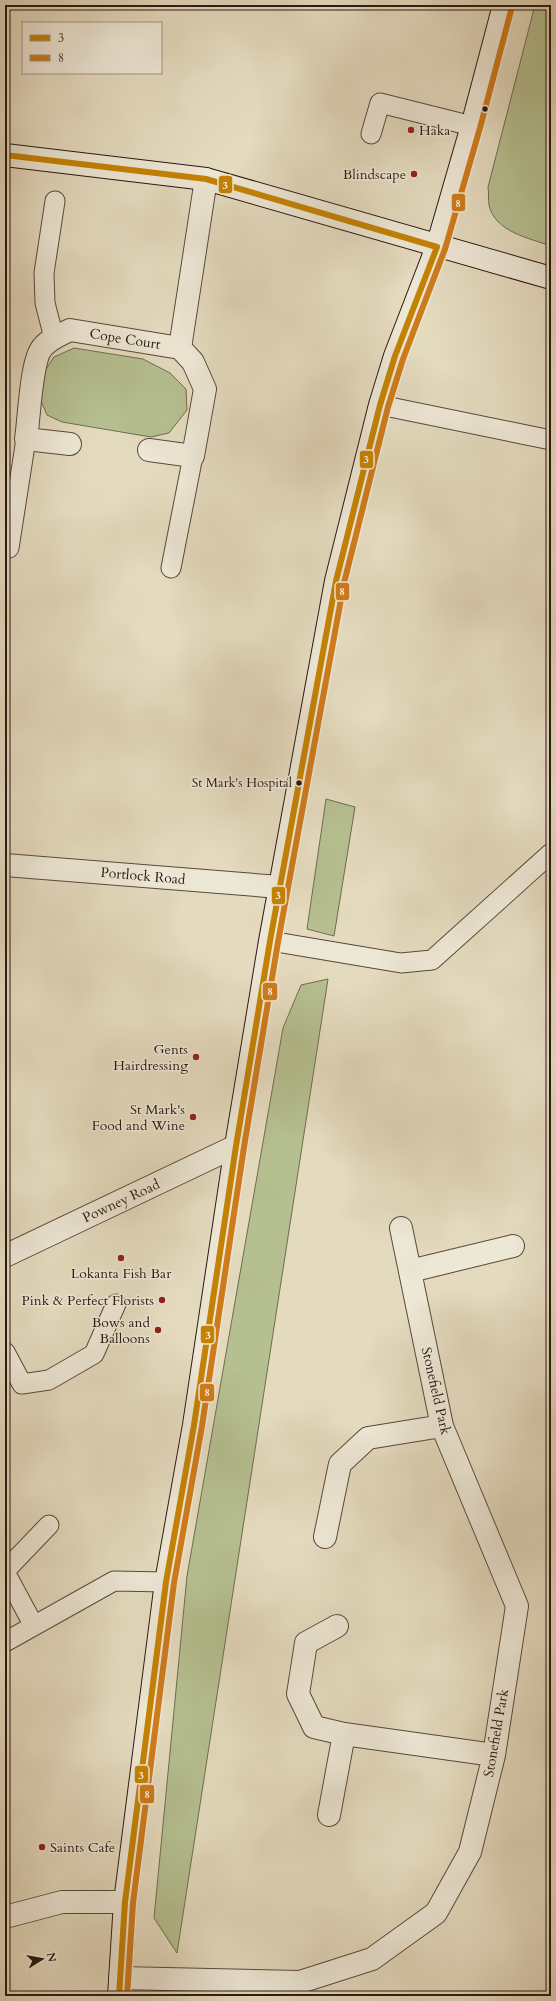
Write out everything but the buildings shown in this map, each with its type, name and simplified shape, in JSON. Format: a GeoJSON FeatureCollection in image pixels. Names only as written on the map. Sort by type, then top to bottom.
{"type":"FeatureCollection","features":[{"type":"Feature","properties":{"kind":"street"},"geometry":{"type":"LineString","coordinates":[[120,1987],[125,1902],[166,1582],[194,1425],[236,1146],[270,941],[336,581],[380,405],[395,356],[437,247],[472,126],[504,5]]}},
{"type":"Feature","properties":{"kind":"street"},"geometry":{"type":"LineString","coordinates":[[5,155],[206,179],[437,247],[551,278]]}},
{"type":"Feature","properties":{"kind":"street","name":"Cope Court"},"geometry":{"type":"LineString","coordinates":[[26,439],[34,368],[41,349],[54,338],[70,330],[180,348],[206,179]]}},
{"type":"Feature","properties":{"kind":"street"},"geometry":{"type":"LineString","coordinates":[[149,450],[193,456],[205,389],[193,362],[180,348]]}},
{"type":"Feature","properties":{"kind":"street"},"geometry":{"type":"LineString","coordinates":[[26,439],[70,444]]}},
{"type":"Feature","properties":{"kind":"street","name":"Portlock Road"},"geometry":{"type":"LineString","coordinates":[[5,865],[280,887]]}},
{"type":"Feature","properties":{"kind":"street","name":"Powney Road"},"geometry":{"type":"LineString","coordinates":[[5,1256],[236,1146]]}},
{"type":"Feature","properties":{"kind":"street","name":"Stonefield Park"},"geometry":{"type":"LineString","coordinates":[[120,1987],[300,1982],[372,1959],[436,1913],[470,1852],[494,1755],[517,1606],[442,1426],[401,1228]]}},
{"type":"Feature","properties":{"kind":"street"},"geometry":{"type":"LineString","coordinates":[[410,1271],[513,1246]]}},
{"type":"Feature","properties":{"kind":"street"},"geometry":{"type":"LineString","coordinates":[[325,1537],[340,1464],[368,1438],[442,1426]]}},
{"type":"Feature","properties":{"kind":"street"},"geometry":{"type":"LineString","coordinates":[[337,1626],[306,1643],[298,1694],[314,1727],[344,1734],[494,1755]]}},
{"type":"Feature","properties":{"kind":"street"},"geometry":{"type":"LineString","coordinates":[[329,1815],[344,1734]]}},
{"type":"Feature","properties":{"kind":"street"},"geometry":{"type":"LineString","coordinates":[[5,1917],[62,1902],[125,1902]]}},
{"type":"Feature","properties":{"kind":"lane"},"geometry":{"type":"LineString","coordinates":[[371,134],[380,103],[472,126]]}},
{"type":"Feature","properties":{"kind":"lane"},"geometry":{"type":"LineString","coordinates":[[54,338],[45,303],[44,273],[55,201]]}},
{"type":"Feature","properties":{"kind":"lane"},"geometry":{"type":"LineString","coordinates":[[380,405],[551,440]]}},
{"type":"Feature","properties":{"kind":"lane"},"geometry":{"type":"LineString","coordinates":[[10,548],[26,439]]}},
{"type":"Feature","properties":{"kind":"lane"},"geometry":{"type":"LineString","coordinates":[[171,568],[193,456]]}},
{"type":"Feature","properties":{"kind":"lane"},"geometry":{"type":"LineString","coordinates":[[270,941],[401,963],[432,960],[551,852]]}},
{"type":"Feature","properties":{"kind":"lane"},"geometry":{"type":"LineString","coordinates":[[5,1352],[22,1384],[49,1380],[94,1354],[116,1304]]}},
{"type":"Feature","properties":{"kind":"lane"},"geometry":{"type":"LineString","coordinates":[[34,1626],[5,1572],[49,1525]]}},
{"type":"Feature","properties":{"kind":"lane"},"geometry":{"type":"LineString","coordinates":[[5,1642],[114,1581],[166,1582]]}},
{"type":"Feature","properties":{"kind":"green space"},"geometry":{"type":"Polygon","coordinates":[[[535,5],[546,5],[551,27],[551,246],[523,237],[505,228],[492,214],[489,205],[488,187],[535,5]]]}},
{"type":"Feature","properties":{"kind":"green space"},"geometry":{"type":"Polygon","coordinates":[[[74,348],[143,359],[170,373],[186,389],[187,410],[169,433],[151,437],[62,422],[47,415],[41,401],[42,375],[54,357],[74,348]]]}},
{"type":"Feature","properties":{"kind":"green space"},"geometry":{"type":"Polygon","coordinates":[[[326,799],[355,807],[334,936],[307,929],[326,799]]]}},
{"type":"Feature","properties":{"kind":"green space"},"geometry":{"type":"Polygon","coordinates":[[[328,979],[177,1953],[154,1918],[187,1576],[283,1028],[301,985],[328,979]]]}},
{"type":"Feature","properties":{"kind":"transit line","name":"8"},"geometry":{"type":"LineString","coordinates":[[127,1996],[133,1903],[174,1583],[202,1426],[244,1147],[278,942],[344,583],[388,407],[403,359],[445,249],[480,128],[512,7]]}},
{"type":"Feature","properties":{"kind":"transit line","name":"3"},"geometry":{"type":"LineString","coordinates":[[5,155],[206,179],[437,247],[395,356],[380,405],[336,581],[270,941],[236,1146],[194,1425],[166,1582],[125,1902],[119,1996]]}},
{"type":"Feature","properties":{"kind":"place","name":"Haka"},"geometry":{"type":"Point","coordinates":[411,130]}},
{"type":"Feature","properties":{"kind":"place","name":"Blindscape"},"geometry":{"type":"Point","coordinates":[414,174]}},
{"type":"Feature","properties":{"kind":"place","name":"St Mark's Hospital"},"geometry":{"type":"Point","coordinates":[299,783]}},
{"type":"Feature","properties":{"kind":"place","name":"Gents Hairdressing"},"geometry":{"type":"Point","coordinates":[196,1057]}},
{"type":"Feature","properties":{"kind":"place","name":"St Mark's Food and Wine"},"geometry":{"type":"Point","coordinates":[193,1117]}},
{"type":"Feature","properties":{"kind":"place","name":"Lokanta Fish Bar"},"geometry":{"type":"Point","coordinates":[121,1258]}},
{"type":"Feature","properties":{"kind":"place","name":"Pink & Perfect Florists"},"geometry":{"type":"Point","coordinates":[162,1300]}},
{"type":"Feature","properties":{"kind":"place","name":"Bows and Balloons"},"geometry":{"type":"Point","coordinates":[158,1330]}},
{"type":"Feature","properties":{"kind":"place","name":"Saints Cafe"},"geometry":{"type":"Point","coordinates":[42,1847]}}]}
